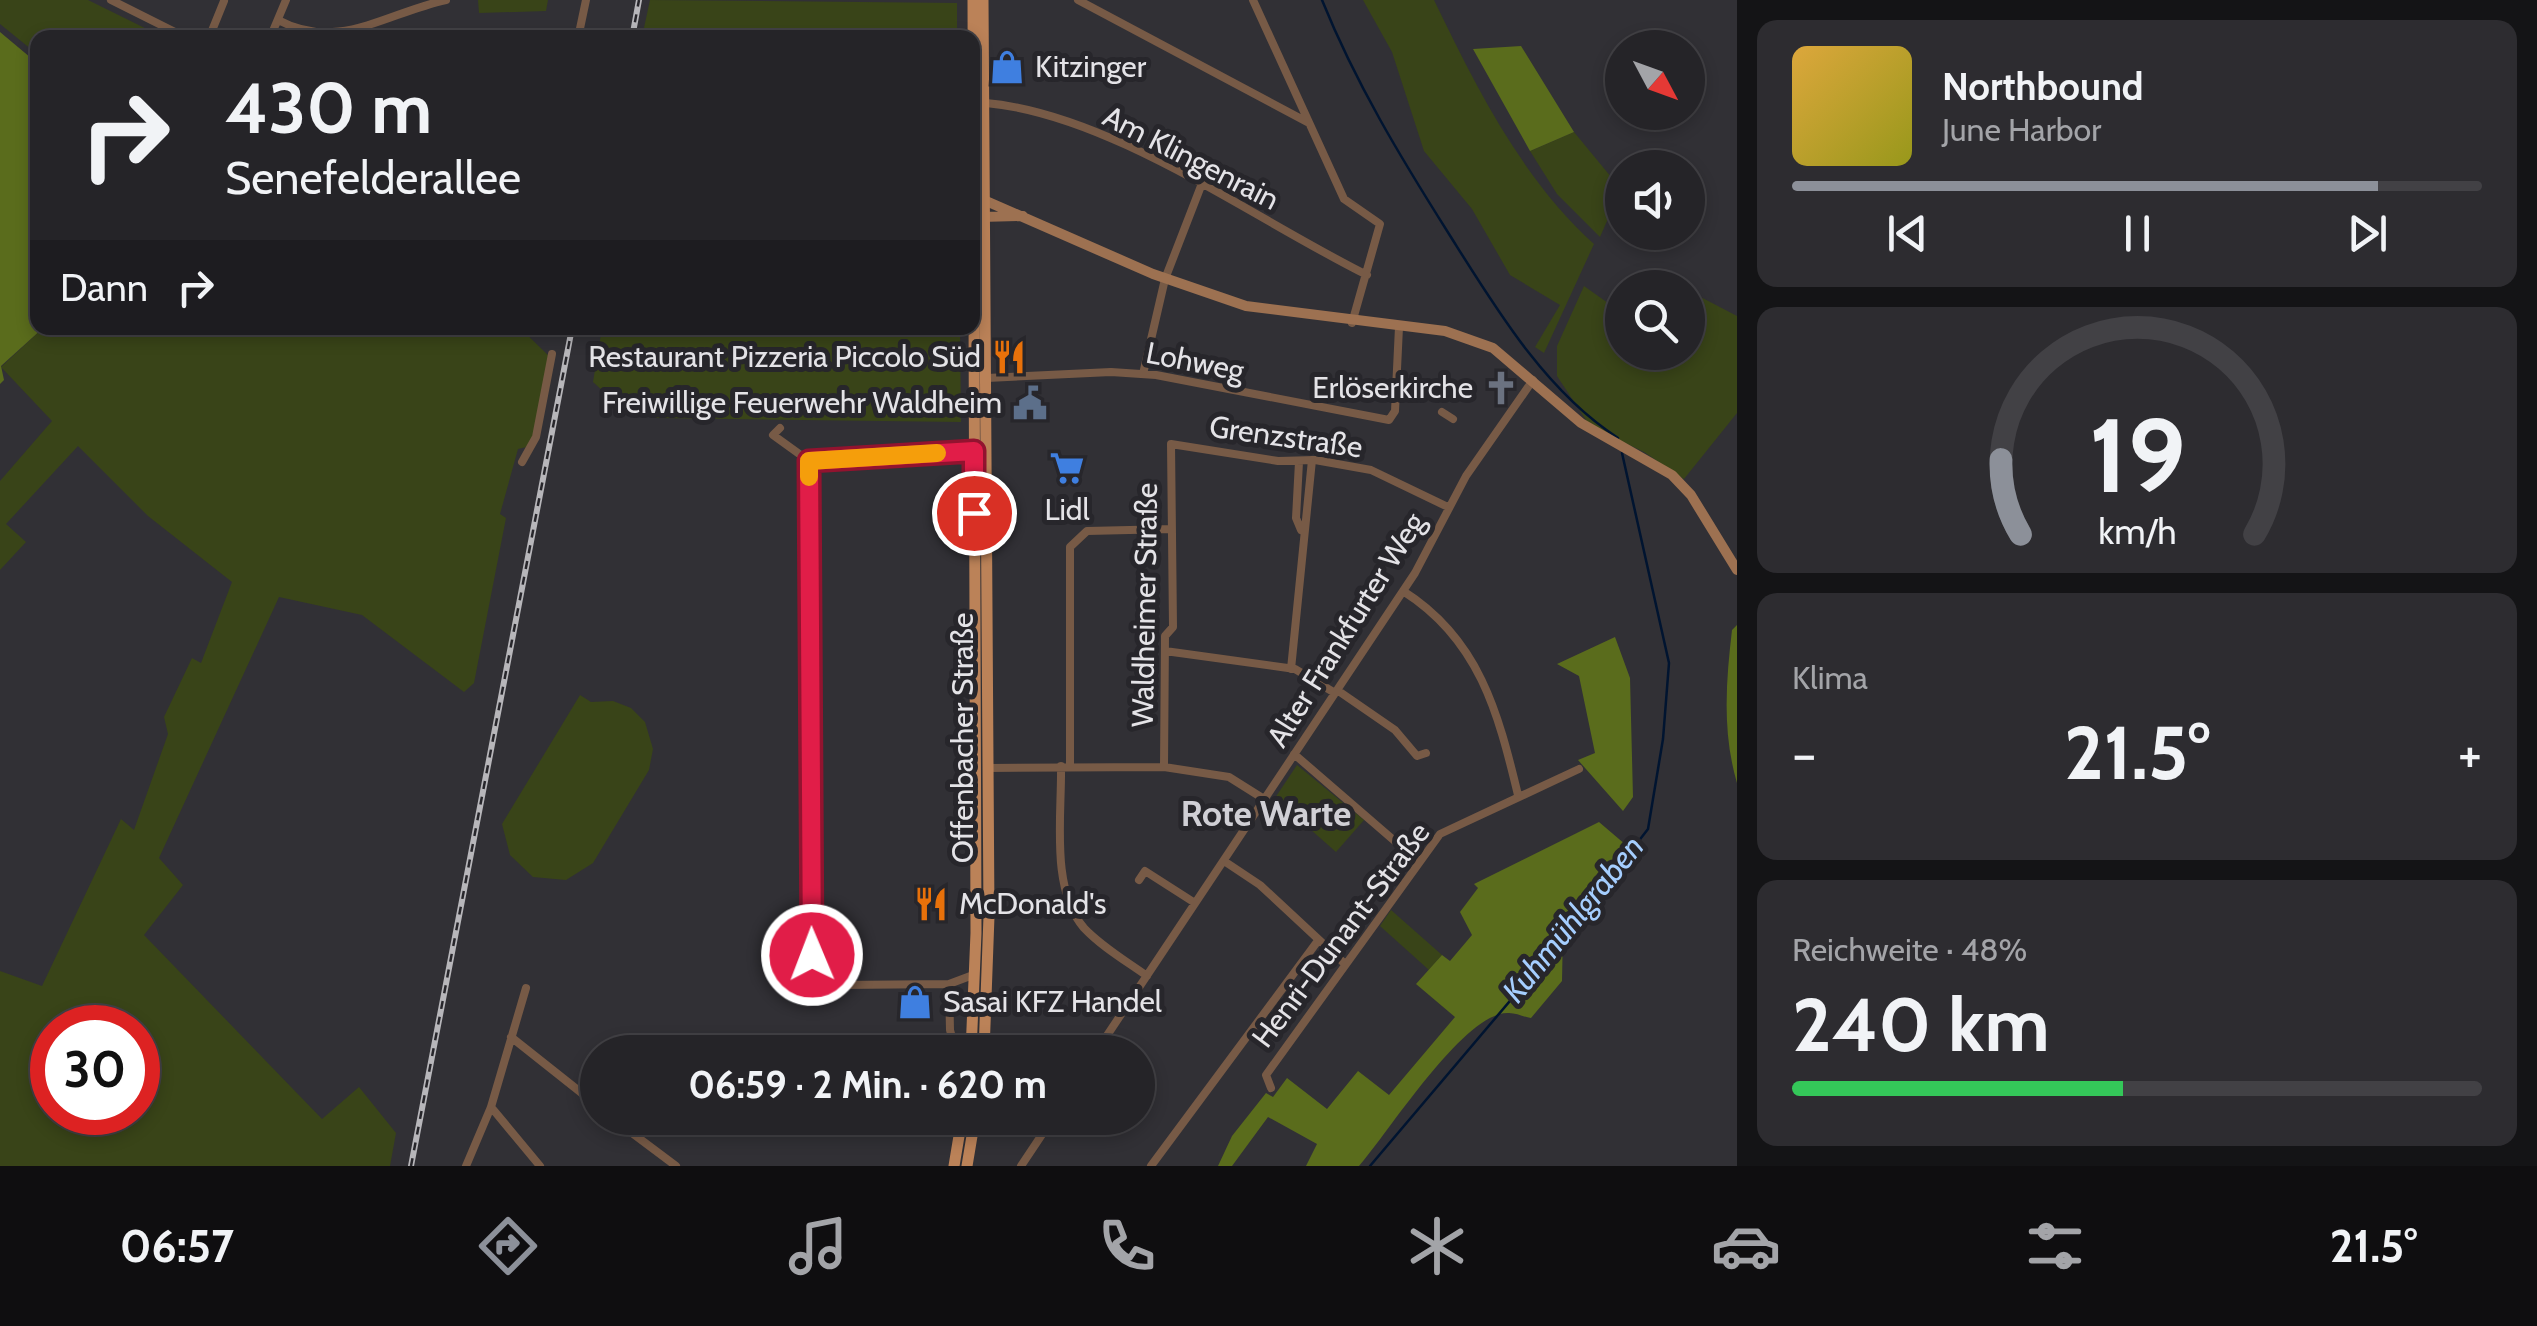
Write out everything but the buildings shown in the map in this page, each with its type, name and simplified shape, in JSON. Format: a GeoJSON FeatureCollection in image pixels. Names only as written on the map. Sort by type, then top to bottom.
{"type":"FeatureCollection","features":[{"type":"Feature","properties":{"kind":"main road"},"geometry":{"type":"LineString","coordinates":[[973,0],[974,30]]}},
{"type":"Feature","properties":{"kind":"main road"},"geometry":{"type":"LineString","coordinates":[[981,197],[986,103],[983,0]]}},
{"type":"Feature","properties":{"kind":"main road"},"geometry":{"type":"LineString","coordinates":[[980,172],[987,378],[980,425]]}},
{"type":"Feature","properties":{"kind":"main road"},"geometry":{"type":"LineString","coordinates":[[977,335],[980,425]]}},
{"type":"Feature","properties":{"kind":"main road","name":"Offenbacher Straße"},"geometry":{"type":"LineString","coordinates":[[973,1035],[980,425]]}},
{"type":"Feature","properties":{"kind":"main road","name":"Offenbacher Straße"},"geometry":{"type":"LineString","coordinates":[[980,452],[989,950],[985,1035]]}},
{"type":"Feature","properties":{"kind":"main road"},"geometry":{"type":"LineString","coordinates":[[954,1166],[959,1135]]}},
{"type":"Feature","properties":{"kind":"main road"},"geometry":{"type":"LineString","coordinates":[[968,1166],[973,1135]]}},
{"type":"Feature","properties":{"kind":"street"},"geometry":{"type":"LineString","coordinates":[[111,0],[129,4],[173,30]]}},
{"type":"Feature","properties":{"kind":"street"},"geometry":{"type":"LineString","coordinates":[[274,30],[286,0]]}},
{"type":"Feature","properties":{"kind":"street"},"geometry":{"type":"LineString","coordinates":[[352,30],[446,0]]}},
{"type":"Feature","properties":{"kind":"street"},"geometry":{"type":"LineString","coordinates":[[580,30],[586,0]]}},
{"type":"Feature","properties":{"kind":"street"},"geometry":{"type":"LineString","coordinates":[[1078,0],[1310,123]]}},
{"type":"Feature","properties":{"kind":"street"},"geometry":{"type":"LineString","coordinates":[[1252,0],[1346,202],[1380,224],[1352,323]]}},
{"type":"Feature","properties":{"kind":"street"},"geometry":{"type":"LineString","coordinates":[[213,30],[224,2]]}},
{"type":"Feature","properties":{"kind":"street"},"geometry":{"type":"LineString","coordinates":[[278,20],[300,30]]}},
{"type":"Feature","properties":{"kind":"street","name":"Am Klingenrain"},"geometry":{"type":"LineString","coordinates":[[986,103],[1063,120],[1201,186],[1367,275]]}},
{"type":"Feature","properties":{"kind":"street"},"geometry":{"type":"LineString","coordinates":[[1143,374],[1165,279],[1201,186]]}},
{"type":"Feature","properties":{"kind":"street"},"geometry":{"type":"LineString","coordinates":[[981,197],[1165,279],[1246,306],[1466,336],[1500,352],[1581,423],[1672,474],[1691,496],[1737,570]]}},
{"type":"Feature","properties":{"kind":"street"},"geometry":{"type":"LineString","coordinates":[[981,217],[1024,216]]}},
{"type":"Feature","properties":{"kind":"street","name":"Lohweg"},"geometry":{"type":"LineString","coordinates":[[987,378],[1143,374],[1329,411],[1393,418],[1400,327]]}},
{"type":"Feature","properties":{"kind":"street"},"geometry":{"type":"LineString","coordinates":[[522,462],[536,437],[552,354]]}},
{"type":"Feature","properties":{"kind":"street","name":"Alter Frankfurter Weg"},"geometry":{"type":"LineString","coordinates":[[1107,1035],[1403,590],[1448,508],[1533,380]]}},
{"type":"Feature","properties":{"kind":"street"},"geometry":{"type":"LineString","coordinates":[[1442,412],[1453,419]]}},
{"type":"Feature","properties":{"kind":"street"},"geometry":{"type":"LineString","coordinates":[[780,428],[773,435],[809,461],[980,452]]}},
{"type":"Feature","properties":{"kind":"street","name":"Grenzstraße"},"geometry":{"type":"LineString","coordinates":[[1171,444],[1371,470],[1448,508]]}},
{"type":"Feature","properties":{"kind":"street","name":"Waldheimer Straße"},"geometry":{"type":"LineString","coordinates":[[1164,767],[1166,636],[1173,626],[1171,444]]}},
{"type":"Feature","properties":{"kind":"street"},"geometry":{"type":"LineString","coordinates":[[1291,669],[1312,460]]}},
{"type":"Feature","properties":{"kind":"street"},"geometry":{"type":"LineString","coordinates":[[809,461],[812,955],[827,975],[841,985],[949,984],[976,974]]}},
{"type":"Feature","properties":{"kind":"street"},"geometry":{"type":"LineString","coordinates":[[1299,462],[1296,518],[1302,530]]}},
{"type":"Feature","properties":{"kind":"street"},"geometry":{"type":"LineString","coordinates":[[1147,976],[1091,934],[1072,906],[1063,865],[1070,547],[1087,531],[1172,529]]}},
{"type":"Feature","properties":{"kind":"street"},"geometry":{"type":"LineString","coordinates":[[1403,590],[1447,624],[1478,668],[1497,712],[1518,795]]}},
{"type":"Feature","properties":{"kind":"street"},"geometry":{"type":"LineString","coordinates":[[1166,651],[1291,669],[1395,730],[1417,756],[1426,753]]}},
{"type":"Feature","properties":{"kind":"street"},"geometry":{"type":"LineString","coordinates":[[1294,754],[1419,862]]}},
{"type":"Feature","properties":{"kind":"street"},"geometry":{"type":"LineString","coordinates":[[987,768],[1164,767],[1229,777],[1264,800]]}},
{"type":"Feature","properties":{"kind":"street","name":"Henri-Dunant-Straße"},"geometry":{"type":"LineString","coordinates":[[1271,1088],[1266,1075],[1446,830],[1579,769]]}},
{"type":"Feature","properties":{"kind":"street"},"geometry":{"type":"LineString","coordinates":[[1224,861],[1265,890],[1317,942],[1346,964]]}},
{"type":"Feature","properties":{"kind":"street"},"geometry":{"type":"LineString","coordinates":[[1139,880],[1144,870],[1195,904]]}},
{"type":"Feature","properties":{"kind":"street"},"geometry":{"type":"LineString","coordinates":[[1151,1166],[1317,942]]}},
{"type":"Feature","properties":{"kind":"street"},"geometry":{"type":"LineString","coordinates":[[949,984],[951,1035]]}},
{"type":"Feature","properties":{"kind":"street"},"geometry":{"type":"LineString","coordinates":[[466,1166],[491,1107],[526,988]]}},
{"type":"Feature","properties":{"kind":"street"},"geometry":{"type":"LineString","coordinates":[[512,1037],[580,1092]]}},
{"type":"Feature","properties":{"kind":"street"},"geometry":{"type":"LineString","coordinates":[[491,1107],[540,1166]]}},
{"type":"Feature","properties":{"kind":"street"},"geometry":{"type":"LineString","coordinates":[[635,1135],[676,1166]]}},
{"type":"Feature","properties":{"kind":"street"},"geometry":{"type":"LineString","coordinates":[[1037,1166],[1024,1162],[1042,1135]]}},
{"type":"Feature","properties":{"kind":"green space"},"geometry":{"type":"Polygon","coordinates":[[[0,0],[88,0],[149,30],[30,30],[30,48],[0,24],[0,0]]]}},
{"type":"Feature","properties":{"kind":"green space"},"geometry":{"type":"Polygon","coordinates":[[[478,0],[548,0],[546,11],[479,13],[478,0]]]}},
{"type":"Feature","properties":{"kind":"green space"},"geometry":{"type":"Polygon","coordinates":[[[650,0],[957,3],[957,30],[644,30],[650,0]]]}},
{"type":"Feature","properties":{"kind":"green space"},"geometry":{"type":"Polygon","coordinates":[[[1363,0],[1434,0],[1484,98],[1523,161],[1594,244],[1544,353],[1535,347],[1560,305],[1510,275],[1472,209],[1424,151],[1392,52],[1363,0]]]}},
{"type":"Feature","properties":{"kind":"green space"},"geometry":{"type":"Polygon","coordinates":[[[0,32],[30,57],[30,335],[35,335],[1,366],[4,380],[0,384],[0,32]]]}},
{"type":"Feature","properties":{"kind":"green space"},"geometry":{"type":"Polygon","coordinates":[[[1521,46],[1574,132],[1530,151],[1473,49],[1521,46]]]}},
{"type":"Feature","properties":{"kind":"green space"},"geometry":{"type":"Polygon","coordinates":[[[1574,132],[1605,170],[1605,226],[1600,237],[1557,194],[1530,151],[1574,132]]]}},
{"type":"Feature","properties":{"kind":"green space"},"geometry":{"type":"Polygon","coordinates":[[[1584,286],[1605,301],[1605,370],[1705,370],[1705,299],[1737,316],[1737,413],[1684,479],[1644,452],[1590,426],[1557,376],[1557,346],[1584,286]]]}},
{"type":"Feature","properties":{"kind":"green space"},"geometry":{"type":"Polygon","coordinates":[[[35,335],[527,335],[550,357],[531,446],[518,449],[500,514],[506,518],[474,683],[464,692],[362,615],[279,597],[159,858],[183,885],[144,935],[322,1119],[359,1087],[396,1133],[390,1166],[0,1166],[0,971],[42,986],[121,819],[134,830],[168,734],[164,717],[192,658],[201,663],[232,582],[148,516],[78,446],[6,524],[26,542],[0,570],[0,481],[52,421],[1,367],[35,335]]]}},
{"type":"Feature","properties":{"kind":"green space"},"geometry":{"type":"Polygon","coordinates":[[[601,335],[960,335],[961,422],[656,418],[625,411],[593,382],[601,335]]]}},
{"type":"Feature","properties":{"kind":"green space"},"geometry":{"type":"Polygon","coordinates":[[[1737,625],[1737,783],[1729,745],[1727,706],[1732,630],[1737,625]]]}},
{"type":"Feature","properties":{"kind":"green space"},"geometry":{"type":"Polygon","coordinates":[[[1615,637],[1630,678],[1633,797],[1623,811],[1578,760],[1595,753],[1579,676],[1557,664],[1615,637]]]}},
{"type":"Feature","properties":{"kind":"green space"},"geometry":{"type":"Polygon","coordinates":[[[580,695],[591,702],[613,701],[631,708],[645,722],[653,749],[649,770],[593,863],[566,880],[533,877],[510,855],[502,824],[580,695]]]}},
{"type":"Feature","properties":{"kind":"green space"},"geometry":{"type":"Polygon","coordinates":[[[1297,765],[1364,820],[1336,852],[1293,814],[1290,818],[1271,804],[1297,765]]]}},
{"type":"Feature","properties":{"kind":"green space"},"geometry":{"type":"Polygon","coordinates":[[[1599,822],[1626,845],[1605,881],[1563,930],[1562,981],[1531,1018],[1509,1013],[1491,1017],[1471,1031],[1428,1077],[1359,1166],[1306,1166],[1317,1144],[1268,1117],[1232,1166],[1218,1166],[1232,1136],[1266,1093],[1273,1097],[1287,1078],[1327,1109],[1358,1071],[1389,1095],[1455,1017],[1416,984],[1442,955],[1450,961],[1472,935],[1460,912],[1478,888],[1474,884],[1599,822]]]}},
{"type":"Feature","properties":{"kind":"green space"},"geometry":{"type":"Polygon","coordinates":[[[1391,910],[1442,955],[1429,970],[1380,926],[1391,910]]]}},
{"type":"Feature","properties":{"kind":"waterway","name":"Kuhmühlgraben"},"geometry":{"type":"LineString","coordinates":[[1322,0],[1380,120],[1503,318],[1567,397],[1618,438]]}},
{"type":"Feature","properties":{"kind":"waterway","name":"Kuhmühlgraben"},"geometry":{"type":"LineString","coordinates":[[1370,1166],[1565,936],[1648,829],[1663,739],[1669,663],[1622,453]]}},
{"type":"Feature","properties":{"kind":"railway"},"geometry":{"type":"LineString","coordinates":[[633,30],[639,0]]}},
{"type":"Feature","properties":{"kind":"railway"},"geometry":{"type":"LineString","coordinates":[[411,1166],[571,335]]}},
{"type":"Feature","properties":{"kind":"slow traffic"},"geometry":{"type":"LineString","coordinates":[[809,477],[809,461],[937,453]]}},
{"type":"Feature","properties":{"kind":"place","name":"Kitzinger"},"geometry":{"type":"Point","coordinates":[1007,67]}},
{"type":"Feature","properties":{"kind":"place","name":"Restaurant Pizzeria Piccolo Süd"},"geometry":{"type":"Point","coordinates":[1009,357]}},
{"type":"Feature","properties":{"kind":"place","name":"Erlöserkirche"},"geometry":{"type":"Point","coordinates":[1501,388]}},
{"type":"Feature","properties":{"kind":"place","name":"Freiwillige Feuerwehr Waldheim"},"geometry":{"type":"Point","coordinates":[1030,403]}},
{"type":"Feature","properties":{"kind":"place","name":"Lidl"},"geometry":{"type":"Point","coordinates":[1067,468]}},
{"type":"Feature","properties":{"kind":"place","name":"McDonald's"},"geometry":{"type":"Point","coordinates":[931,904]}},
{"type":"Feature","properties":{"kind":"place","name":"Sasai KFZ Handel"},"geometry":{"type":"Point","coordinates":[915,1002]}},
{"type":"Feature","properties":{"kind":"district","name":"Rote Warte"},"geometry":{"type":"Point","coordinates":[1266,814]}},
{"type":"Feature","properties":{"kind":"route"},"geometry":{"type":"LineString","coordinates":[[812,955],[809,461],[974,451],[974,513]]}}]}
